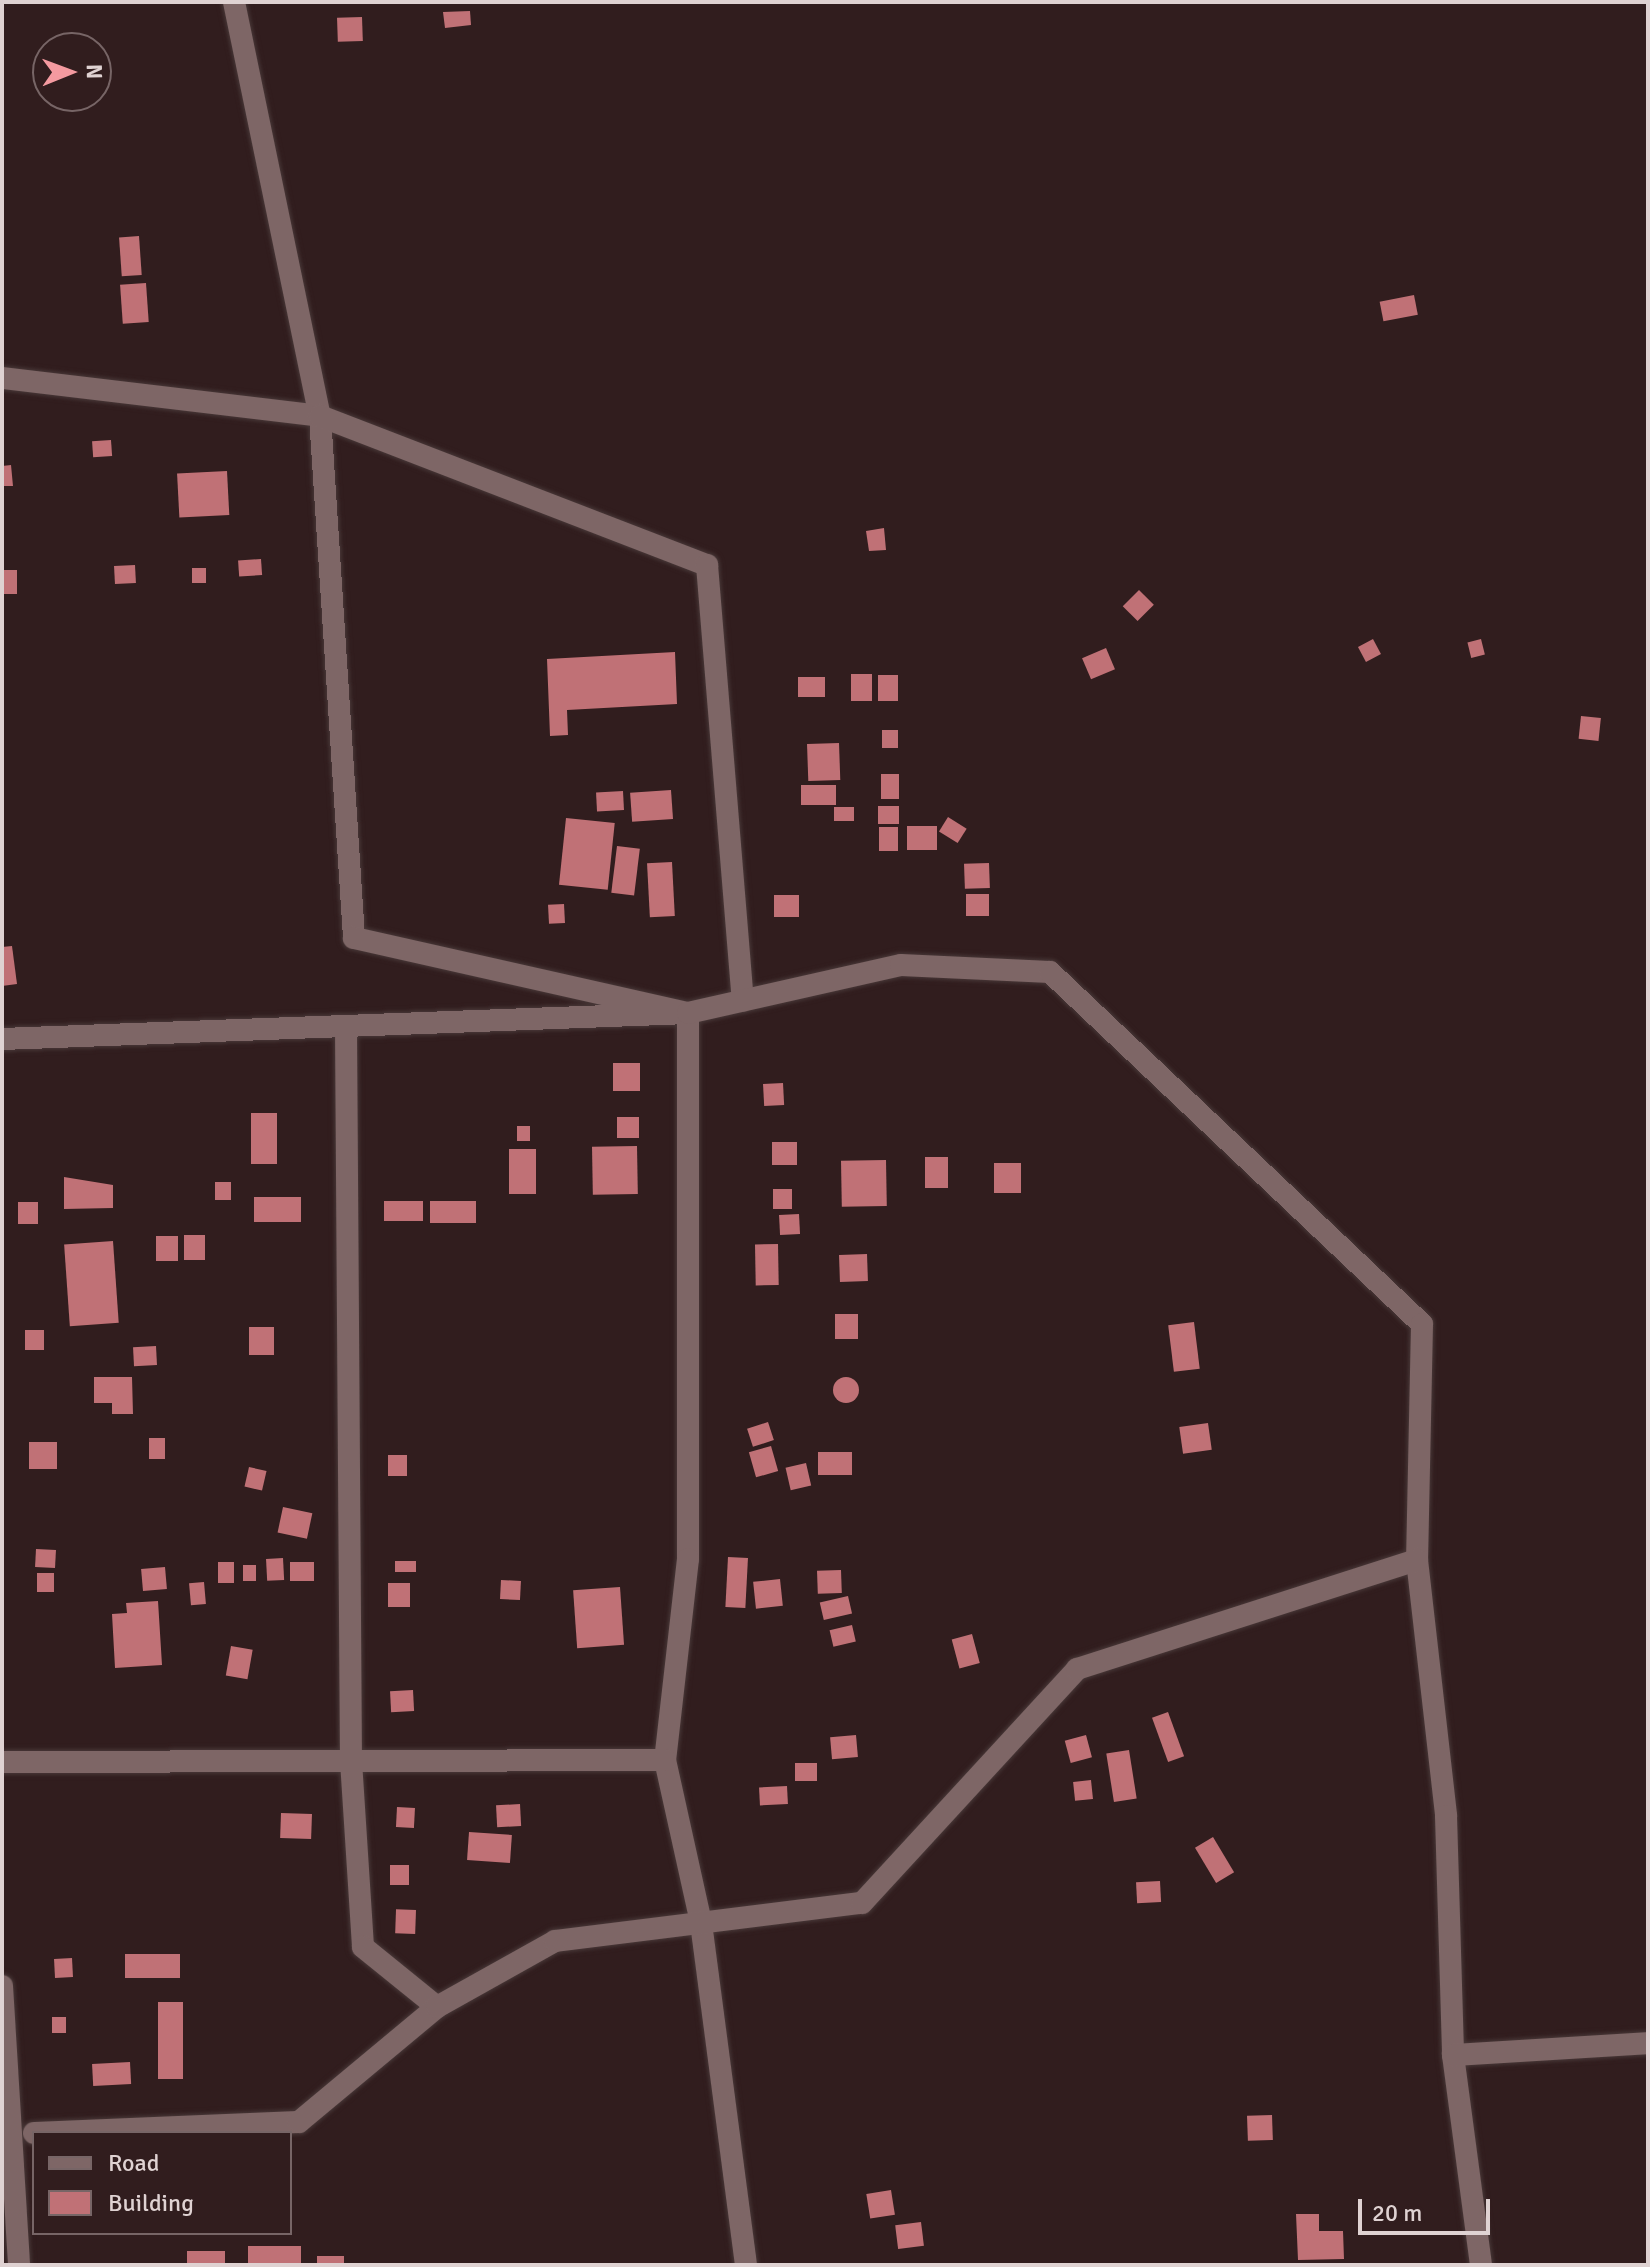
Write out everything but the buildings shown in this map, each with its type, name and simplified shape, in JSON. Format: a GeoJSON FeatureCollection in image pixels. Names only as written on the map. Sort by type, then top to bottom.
{"type":"FeatureCollection","features":[{"type":"Feature","properties":{"kind":"street"},"geometry":{"type":"LineString","coordinates":[[234,2],[320,416],[354,938],[688,1013]]}},
{"type":"Feature","properties":{"kind":"street"},"geometry":{"type":"LineString","coordinates":[[2,378],[320,416],[707,565],[743,1001]]}},
{"type":"Feature","properties":{"kind":"street"},"geometry":{"type":"LineString","coordinates":[[2,1039],[688,1013],[901,965],[1050,972],[1422,1324],[1417,1560],[1446,1816],[1453,2055],[1481,2265]]}},
{"type":"Feature","properties":{"kind":"street"},"geometry":{"type":"LineString","coordinates":[[688,1013],[688,1559],[665,1760],[701,1923],[746,2265]]}},
{"type":"Feature","properties":{"kind":"street"},"geometry":{"type":"LineString","coordinates":[[346,1028],[351,1761],[363,1947],[437,2007]]}},
{"type":"Feature","properties":{"kind":"street"},"geometry":{"type":"LineString","coordinates":[[91,2131],[299,2122],[437,2007],[555,1941],[862,1903],[1077,1669],[1417,1560]]}},
{"type":"Feature","properties":{"kind":"street"},"geometry":{"type":"LineString","coordinates":[[2,1762],[665,1760]]}},
{"type":"Feature","properties":{"kind":"street"},"geometry":{"type":"LineString","coordinates":[[2,1986],[22,2134],[19,2265]]}},
{"type":"Feature","properties":{"kind":"street"},"geometry":{"type":"LineString","coordinates":[[1453,2055],[1648,2043]]}}]}
